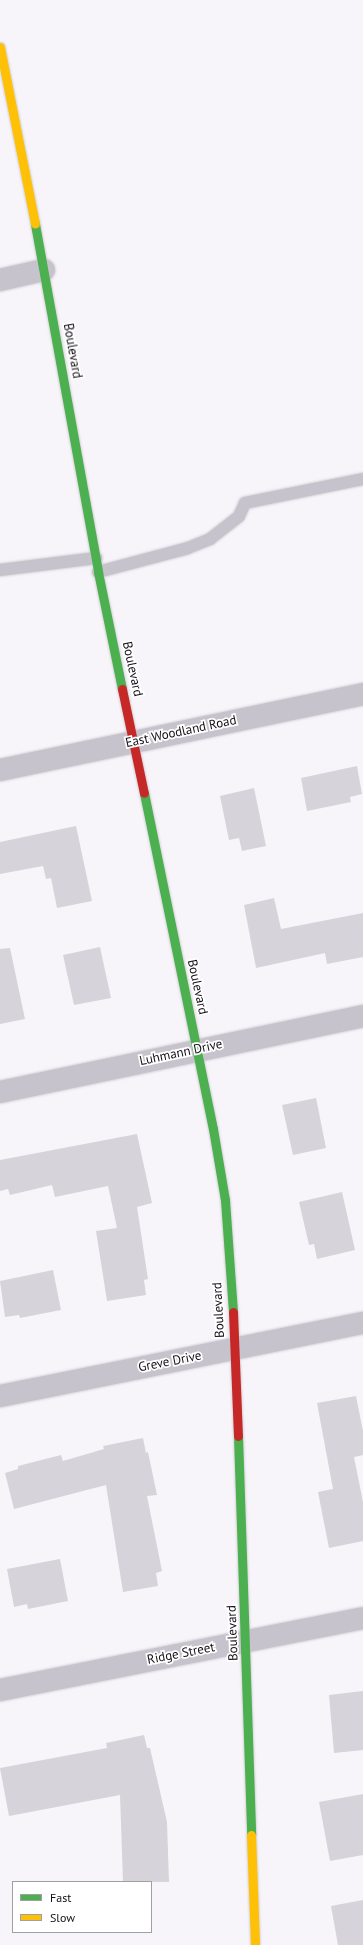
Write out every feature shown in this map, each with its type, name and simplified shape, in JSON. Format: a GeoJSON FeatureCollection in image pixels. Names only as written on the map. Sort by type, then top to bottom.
{"type":"FeatureCollection","features":[{"type":"Feature","properties":{"kind":"street","name":"Boulevard"},"geometry":{"type":"LineString","coordinates":[[0,47],[44,270],[98,572],[196,1050],[225,1200],[235,1349],[246,1641],[255,1945]]}},
{"type":"Feature","properties":{"kind":"street"},"geometry":{"type":"LineString","coordinates":[[0,280],[44,270]]}},
{"type":"Feature","properties":{"kind":"street","name":"East Woodland Road"},"geometry":{"type":"LineString","coordinates":[[0,770],[363,694]]}},
{"type":"Feature","properties":{"kind":"street","name":"Luhmann Drive"},"geometry":{"type":"LineString","coordinates":[[0,1092],[363,1016]]}},
{"type":"Feature","properties":{"kind":"street","name":"Greve Drive"},"geometry":{"type":"LineString","coordinates":[[0,1396],[363,1323]]}},
{"type":"Feature","properties":{"kind":"street","name":"Ridge Street"},"geometry":{"type":"LineString","coordinates":[[0,1690],[363,1618]]}},
{"type":"Feature","properties":{"kind":"lane"},"geometry":{"type":"LineString","coordinates":[[98,572],[188,548],[210,539],[239,516],[245,503],[363,479]]}},
{"type":"Feature","properties":{"kind":"lane"},"geometry":{"type":"LineString","coordinates":[[0,570],[96,558]]}},
{"type":"Feature","properties":{"kind":"building"},"geometry":{"type":"Polygon","coordinates":[[[357,766],[362,794],[350,797],[351,802],[307,811],[301,778],[357,766]]]}},
{"type":"Feature","properties":{"kind":"building"},"geometry":{"type":"Polygon","coordinates":[[[254,788],[266,846],[242,851],[239,838],[229,840],[220,796],[254,788]]]}},
{"type":"Feature","properties":{"kind":"building"},"geometry":{"type":"Polygon","coordinates":[[[76,826],[92,901],[57,908],[51,878],[46,879],[43,866],[0,874],[0,842],[76,826]]]}},
{"type":"Feature","properties":{"kind":"building"},"geometry":{"type":"Polygon","coordinates":[[[274,898],[281,929],[363,913],[363,957],[327,964],[325,953],[256,968],[244,905],[274,898]]]}},
{"type":"Feature","properties":{"kind":"building"},"geometry":{"type":"Polygon","coordinates":[[[100,947],[111,998],[74,1005],[63,955],[100,947]]]}},
{"type":"Feature","properties":{"kind":"building"},"geometry":{"type":"Polygon","coordinates":[[[10,948],[25,1019],[0,1024],[0,949],[10,948]]]}},
{"type":"Feature","properties":{"kind":"building"},"geometry":{"type":"Polygon","coordinates":[[[316,1098],[326,1148],[293,1155],[282,1105],[316,1098]]]}},
{"type":"Feature","properties":{"kind":"building"},"geometry":{"type":"Polygon","coordinates":[[[137,1134],[152,1203],[137,1207],[148,1279],[144,1280],[146,1295],[107,1301],[96,1231],[117,1228],[108,1186],[55,1197],[52,1185],[10,1195],[8,1189],[0,1191],[0,1160],[137,1134]]]}},
{"type":"Feature","properties":{"kind":"building"},"geometry":{"type":"Polygon","coordinates":[[[342,1192],[355,1250],[317,1259],[314,1244],[309,1245],[299,1202],[342,1192]]]}},
{"type":"Feature","properties":{"kind":"building"},"geometry":{"type":"Polygon","coordinates":[[[53,1270],[61,1310],[20,1318],[19,1315],[5,1317],[0,1281],[53,1270]]]}},
{"type":"Feature","properties":{"kind":"building"},"geometry":{"type":"Polygon","coordinates":[[[356,1396],[363,1431],[363,1455],[354,1457],[363,1502],[363,1541],[329,1548],[318,1492],[333,1489],[317,1403],[356,1396]]]}},
{"type":"Feature","properties":{"kind":"building"},"geometry":{"type":"Polygon","coordinates":[[[143,1438],[146,1453],[148,1452],[157,1495],[147,1496],[162,1571],[156,1573],[158,1586],[123,1592],[106,1485],[14,1509],[5,1473],[18,1469],[18,1466],[61,1455],[63,1461],[104,1449],[103,1446],[143,1438]]]}},
{"type":"Feature","properties":{"kind":"building"},"geometry":{"type":"Polygon","coordinates":[[[60,1559],[68,1601],[28,1609],[27,1604],[14,1607],[7,1569],[60,1559]]]}},
{"type":"Feature","properties":{"kind":"building"},"geometry":{"type":"Polygon","coordinates":[[[363,1691],[363,1750],[334,1753],[329,1695],[363,1691]]]}},
{"type":"Feature","properties":{"kind":"building"},"geometry":{"type":"Polygon","coordinates":[[[144,1735],[147,1748],[150,1748],[167,1822],[169,1882],[123,1881],[120,1795],[9,1816],[0,1768],[107,1748],[106,1743],[144,1735]]]}},
{"type":"Feature","properties":{"kind":"building"},"geometry":{"type":"Polygon","coordinates":[[[363,1794],[363,1855],[330,1861],[319,1802],[363,1794]]]}},
{"type":"Feature","properties":{"kind":"building"},"geometry":{"type":"Polygon","coordinates":[[[363,1900],[363,1945],[338,1945],[331,1906],[363,1900]]]}},
{"type":"Feature","properties":{"kind":"traffic: fast"},"geometry":{"type":"LineString","coordinates":[[35,224],[98,572],[122,689]]}},
{"type":"Feature","properties":{"kind":"traffic: fast"},"geometry":{"type":"LineString","coordinates":[[144,793],[213,1129],[225,1200],[233,1312]]}},
{"type":"Feature","properties":{"kind":"traffic: fast"},"geometry":{"type":"LineString","coordinates":[[238,1436],[251,1835]]}},
{"type":"Feature","properties":{"kind":"traffic: slow"},"geometry":{"type":"LineString","coordinates":[[0,47],[35,224]]}},
{"type":"Feature","properties":{"kind":"traffic: slow"},"geometry":{"type":"LineString","coordinates":[[251,1835],[255,1945]]}},
{"type":"Feature","properties":{"kind":"traffic: jam"},"geometry":{"type":"LineString","coordinates":[[122,689],[144,793]]}},
{"type":"Feature","properties":{"kind":"traffic: jam"},"geometry":{"type":"LineString","coordinates":[[233,1312],[238,1436]]}}]}
